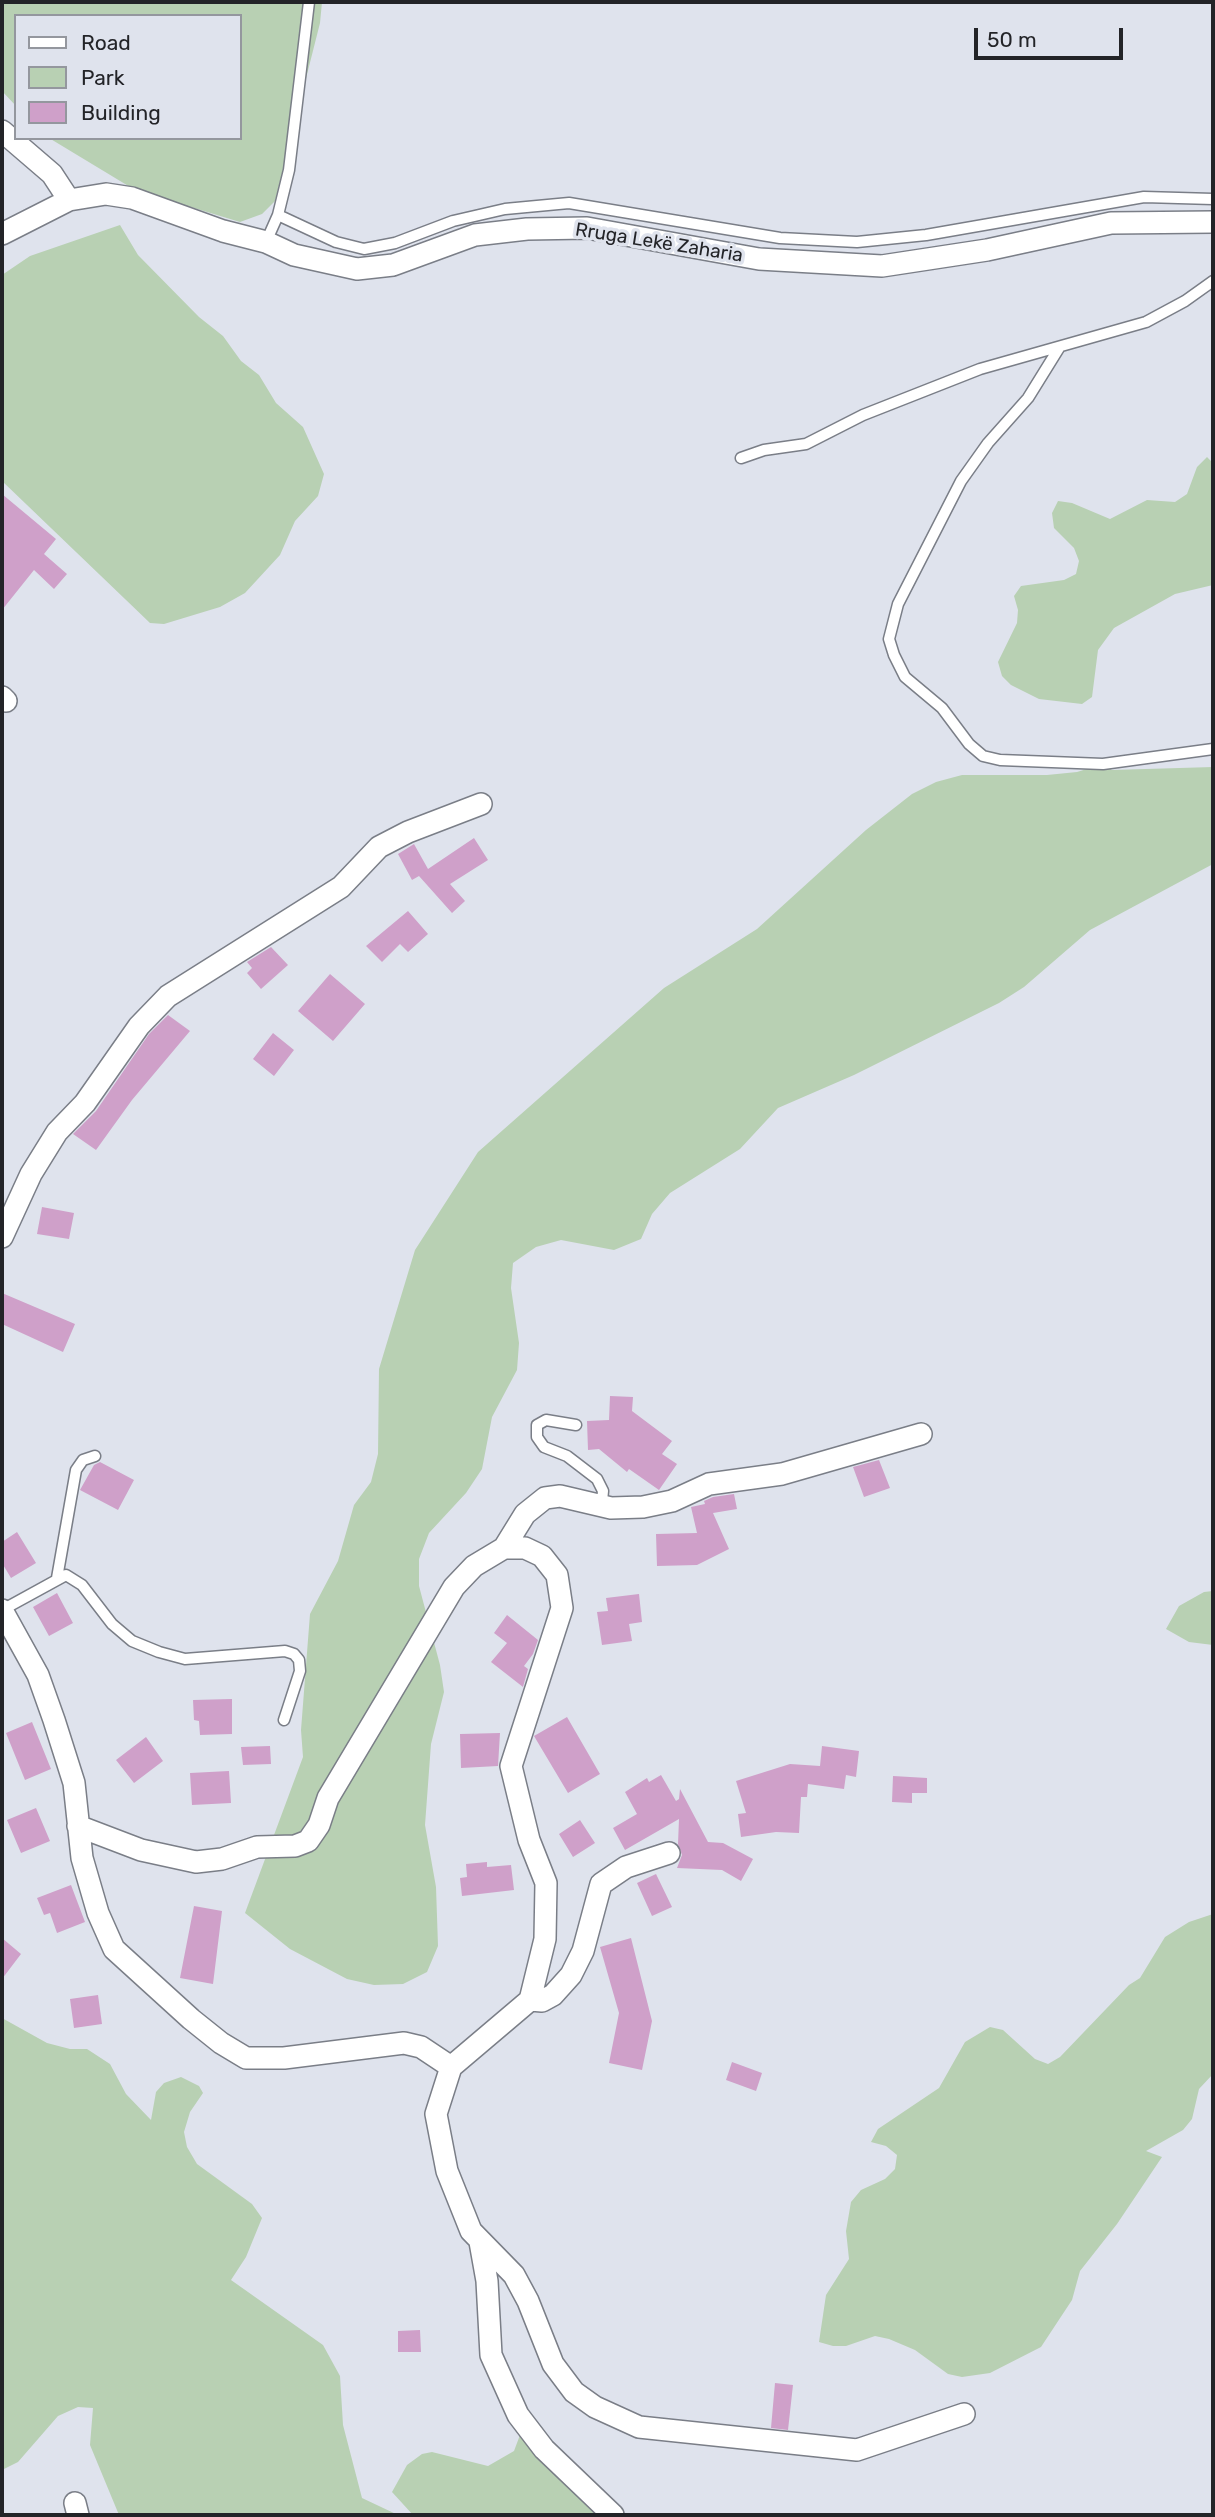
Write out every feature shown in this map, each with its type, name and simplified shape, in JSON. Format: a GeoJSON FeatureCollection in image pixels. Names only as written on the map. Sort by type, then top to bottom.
{"type":"FeatureCollection","features":[{"type":"Feature","properties":{"kind":"street"},"geometry":{"type":"LineString","coordinates":[[2,131],[52,174],[69,200]]}},
{"type":"Feature","properties":{"kind":"street","name":"Rruga Lekë Zaharia"},"geometry":{"type":"LineString","coordinates":[[2,234],[69,200],[106,194],[132,198],[318,262],[357,269],[393,265],[475,235],[527,229],[587,228],[759,259],[882,266],[987,250],[1111,223],[1213,222]]}},
{"type":"Feature","properties":{"kind":"street"},"geometry":{"type":"LineString","coordinates":[[2,1237],[31,1174],[57,1132],[85,1103],[139,1026],[168,996],[341,887],[379,847],[408,832],[481,804]]}},
{"type":"Feature","properties":{"kind":"street"},"geometry":{"type":"LineString","coordinates":[[78,1826],[141,1850],[196,1862],[222,1859],[257,1847],[296,1846],[308,1840],[319,1825],[328,1798],[454,1587],[474,1566],[503,1548],[525,1514],[545,1498],[560,1496],[596,1506],[643,1507],[709,1484],[782,1474],[921,1434]]}},
{"type":"Feature","properties":{"kind":"street"},"geometry":{"type":"LineString","coordinates":[[503,1548],[525,1548],[542,1556],[557,1576],[562,1608],[511,1766],[529,1840],[546,1883],[545,1939],[530,2000],[451,2067],[436,2114],[440,2142],[460,2208],[471,2231],[514,2275],[528,2301],[553,2364],[574,2392],[595,2407],[639,2427],[857,2450],[964,2414]]}},
{"type":"Feature","properties":{"kind":"street"},"geometry":{"type":"LineString","coordinates":[[2,1610],[38,1675],[74,1783],[82,1858],[98,1913],[114,1949],[221,2043],[246,2058],[284,2059],[404,2043],[421,2047],[451,2067]]}},
{"type":"Feature","properties":{"kind":"street"},"geometry":{"type":"LineString","coordinates":[[530,2000],[542,2001],[553,1995],[571,1975],[583,1951],[601,1884],[626,1867],[669,1853]]}},
{"type":"Feature","properties":{"kind":"street"},"geometry":{"type":"LineString","coordinates":[[480,2242],[487,2281],[491,2356],[518,2415],[544,2449],[613,2515]]}},
{"type":"Feature","properties":{"kind":"lane"},"geometry":{"type":"LineString","coordinates":[[266,242],[278,215],[289,170],[309,2]]}},
{"type":"Feature","properties":{"kind":"lane"},"geometry":{"type":"LineString","coordinates":[[278,215],[336,242],[364,249],[395,243],[453,221],[505,209],[569,203],[780,238],[857,242],[926,235],[1144,197],[1213,199]]}},
{"type":"Feature","properties":{"kind":"lane"},"geometry":{"type":"LineString","coordinates":[[741,458],[764,450],[806,444],[863,415],[980,369],[1146,322],[1185,301],[1213,281]]}},
{"type":"Feature","properties":{"kind":"lane"},"geometry":{"type":"LineString","coordinates":[[1059,348],[1028,398],[988,443],[961,481],[898,604],[889,639],[894,655],[905,677],[942,708],[969,744],[983,755],[1000,760],[1103,764],[1213,749]]}},
{"type":"Feature","properties":{"kind":"lane"},"geometry":{"type":"LineString","coordinates":[[576,1425],[546,1420],[537,1425],[537,1437],[544,1447],[567,1456],[597,1479],[603,1491],[602,1501],[596,1506]]}},
{"type":"Feature","properties":{"kind":"lane"},"geometry":{"type":"LineString","coordinates":[[57,1578],[76,1470],[83,1460],[94,1456]]}},
{"type":"Feature","properties":{"kind":"lane"},"geometry":{"type":"LineString","coordinates":[[2,1610],[66,1575],[74,1577],[112,1624],[132,1641],[159,1652],[186,1659],[285,1651],[294,1654],[299,1660],[300,1671],[284,1720]]}},
{"type":"Feature","properties":{"kind":"green space"},"geometry":{"type":"Polygon","coordinates":[[[2,2],[322,2],[320,23],[275,201],[262,214],[240,222],[135,190],[52,140],[242,140],[242,14],[14,14],[14,104],[2,91],[2,2]]]}},
{"type":"Feature","properties":{"kind":"green space"},"geometry":{"type":"Polygon","coordinates":[[[120,225],[138,255],[199,317],[223,336],[241,361],[259,375],[276,403],[303,427],[324,474],[318,496],[295,521],[280,555],[245,593],[220,607],[164,624],[150,623],[2,481],[2,275],[30,256],[120,225]]]}},
{"type":"Feature","properties":{"kind":"green space"},"geometry":{"type":"Polygon","coordinates":[[[1207,457],[1213,463],[1213,585],[1175,594],[1114,628],[1098,650],[1092,697],[1082,704],[1039,699],[1011,685],[1002,676],[998,662],[1017,623],[1018,610],[1014,596],[1021,586],[1064,580],[1076,574],[1079,561],[1074,548],[1054,528],[1052,513],[1058,501],[1072,503],[1110,519],[1147,500],[1175,502],[1187,494],[1197,467],[1207,457]]]}},
{"type":"Feature","properties":{"kind":"green space"},"geometry":{"type":"Polygon","coordinates":[[[1103,764],[1112,770],[1213,767],[1213,864],[1090,930],[1024,987],[999,1003],[854,1075],[778,1108],[740,1149],[670,1193],[652,1214],[641,1239],[614,1250],[561,1240],[536,1247],[513,1263],[511,1288],[519,1343],[517,1370],[492,1417],[482,1469],[466,1493],[429,1533],[419,1559],[419,1586],[440,1665],[444,1692],[431,1744],[425,1825],[436,1887],[438,1946],[427,1972],[403,1984],[374,1985],[347,1979],[290,1949],[245,1913],[303,1757],[301,1730],[310,1614],[338,1561],[354,1505],[371,1482],[378,1454],[379,1369],[415,1250],[478,1152],[664,988],[757,929],[866,830],[912,794],[936,782],[962,775],[1047,775],[1077,772],[1103,764]]]}},
{"type":"Feature","properties":{"kind":"green space"},"geometry":{"type":"Polygon","coordinates":[[[1213,1591],[1213,1645],[1189,1642],[1166,1629],[1179,1606],[1204,1592],[1213,1591]]]}},
{"type":"Feature","properties":{"kind":"green space"},"geometry":{"type":"Polygon","coordinates":[[[1213,1914],[1213,2074],[1199,2089],[1192,2119],[1183,2130],[1146,2151],[1162,2157],[1117,2224],[1080,2271],[1072,2300],[1041,2347],[990,2373],[962,2377],[948,2374],[915,2350],[889,2339],[875,2336],[846,2346],[819,2342],[826,2295],[849,2259],[846,2231],[851,2202],[861,2190],[885,2179],[895,2169],[897,2155],[886,2146],[871,2142],[878,2129],[939,2088],[965,2042],[990,2027],[1003,2030],[1035,2059],[1048,2064],[1060,2057],[1129,1985],[1140,1978],[1165,1937],[1189,1922],[1213,1914]]]}},
{"type":"Feature","properties":{"kind":"green space"},"geometry":{"type":"Polygon","coordinates":[[[2,2018],[47,2043],[70,2049],[87,2049],[110,2064],[126,2094],[151,2120],[156,2092],[164,2083],[181,2077],[199,2086],[203,2093],[190,2112],[184,2132],[187,2147],[197,2164],[252,2204],[262,2218],[246,2257],[231,2280],[323,2345],[340,2376],[343,2425],[362,2498],[398,2515],[119,2515],[90,2445],[93,2408],[78,2407],[58,2416],[18,2462],[2,2470],[2,2018]]]}},
{"type":"Feature","properties":{"kind":"green space"},"geometry":{"type":"Polygon","coordinates":[[[520,2435],[599,2515],[413,2515],[392,2492],[407,2465],[422,2454],[432,2452],[488,2466],[514,2451],[520,2435]]]}},
{"type":"Feature","properties":{"kind":"building"},"geometry":{"type":"Polygon","coordinates":[[[2,494],[56,539],[44,554],[67,574],[54,589],[34,570],[2,610],[2,494]]]}},
{"type":"Feature","properties":{"kind":"building"},"geometry":{"type":"Polygon","coordinates":[[[474,838],[488,860],[450,884],[465,901],[452,913],[419,876],[412,880],[398,854],[414,844],[428,869],[474,838]]]}},
{"type":"Feature","properties":{"kind":"building"},"geometry":{"type":"Polygon","coordinates":[[[408,911],[428,934],[408,952],[400,944],[382,962],[366,946],[408,911]]]}},
{"type":"Feature","properties":{"kind":"building"},"geometry":{"type":"Polygon","coordinates":[[[271,947],[288,965],[261,989],[247,973],[252,968],[247,962],[271,947]]]}},
{"type":"Feature","properties":{"kind":"building"},"geometry":{"type":"Polygon","coordinates":[[[330,974],[365,1004],[333,1041],[298,1011],[330,974]]]}},
{"type":"Feature","properties":{"kind":"building"},"geometry":{"type":"Polygon","coordinates":[[[168,1015],[190,1031],[132,1100],[96,1150],[73,1134],[96,1111],[149,1034],[168,1015]]]}},
{"type":"Feature","properties":{"kind":"building"},"geometry":{"type":"Polygon","coordinates":[[[273,1033],[294,1050],[274,1076],[253,1059],[273,1033]]]}},
{"type":"Feature","properties":{"kind":"building"},"geometry":{"type":"Polygon","coordinates":[[[42,1207],[74,1213],[69,1239],[37,1234],[42,1207]]]}},
{"type":"Feature","properties":{"kind":"building"},"geometry":{"type":"Polygon","coordinates":[[[2,1293],[75,1324],[63,1352],[2,1324],[2,1293]]]}},
{"type":"Feature","properties":{"kind":"building"},"geometry":{"type":"Polygon","coordinates":[[[610,1396],[633,1397],[632,1411],[672,1441],[662,1454],[677,1464],[659,1490],[629,1469],[627,1472],[599,1449],[588,1450],[587,1421],[609,1420],[610,1396]]]}},
{"type":"Feature","properties":{"kind":"building"},"geometry":{"type":"Polygon","coordinates":[[[879,1460],[890,1488],[864,1497],[853,1467],[879,1460]]]}},
{"type":"Feature","properties":{"kind":"building"},"geometry":{"type":"Polygon","coordinates":[[[100,1462],[134,1480],[118,1510],[80,1490],[94,1465],[100,1462]]]}},
{"type":"Feature","properties":{"kind":"building"},"geometry":{"type":"Polygon","coordinates":[[[734,1494],[737,1509],[713,1513],[729,1549],[697,1565],[657,1566],[656,1534],[697,1533],[691,1507],[705,1504],[704,1501],[713,1497],[734,1494]]]}},
{"type":"Feature","properties":{"kind":"building"},"geometry":{"type":"Polygon","coordinates":[[[17,1532],[36,1563],[11,1578],[2,1563],[2,1542],[17,1532]]]}},
{"type":"Feature","properties":{"kind":"building"},"geometry":{"type":"Polygon","coordinates":[[[57,1593],[73,1623],[49,1636],[33,1607],[57,1593]]]}},
{"type":"Feature","properties":{"kind":"building"},"geometry":{"type":"Polygon","coordinates":[[[639,1594],[642,1622],[629,1624],[632,1641],[602,1645],[597,1612],[608,1611],[606,1598],[639,1594]]]}},
{"type":"Feature","properties":{"kind":"building"},"geometry":{"type":"Polygon","coordinates":[[[507,1615],[538,1640],[533,1654],[524,1666],[528,1669],[523,1687],[491,1662],[507,1643],[494,1633],[507,1615]]]}},
{"type":"Feature","properties":{"kind":"building"},"geometry":{"type":"Polygon","coordinates":[[[232,1699],[232,1734],[200,1735],[199,1721],[194,1720],[193,1700],[232,1699]]]}},
{"type":"Feature","properties":{"kind":"building"},"geometry":{"type":"Polygon","coordinates":[[[567,1717],[600,1774],[568,1793],[534,1736],[567,1717]]]}},
{"type":"Feature","properties":{"kind":"building"},"geometry":{"type":"Polygon","coordinates":[[[32,1722],[51,1769],[25,1780],[6,1733],[32,1722]]]}},
{"type":"Feature","properties":{"kind":"building"},"geometry":{"type":"Polygon","coordinates":[[[500,1733],[498,1766],[461,1768],[460,1734],[500,1733]]]}},
{"type":"Feature","properties":{"kind":"building"},"geometry":{"type":"Polygon","coordinates":[[[146,1737],[163,1761],[134,1783],[116,1760],[146,1737]]]}},
{"type":"Feature","properties":{"kind":"building"},"geometry":{"type":"Polygon","coordinates":[[[270,1746],[271,1764],[243,1765],[241,1747],[270,1746]]]}},
{"type":"Feature","properties":{"kind":"building"},"geometry":{"type":"Polygon","coordinates":[[[822,1746],[859,1751],[856,1777],[846,1775],[844,1789],[808,1784],[807,1797],[801,1797],[799,1833],[776,1832],[741,1837],[738,1814],[746,1813],[736,1781],[790,1764],[820,1766],[822,1746]]]}},
{"type":"Feature","properties":{"kind":"building"},"geometry":{"type":"Polygon","coordinates":[[[229,1771],[231,1803],[192,1805],[190,1773],[229,1771]]]}},
{"type":"Feature","properties":{"kind":"building"},"geometry":{"type":"Polygon","coordinates":[[[661,1775],[676,1801],[679,1799],[680,1789],[708,1842],[723,1843],[753,1859],[741,1881],[722,1870],[677,1868],[682,1855],[678,1844],[679,1819],[625,1850],[613,1828],[637,1814],[625,1792],[647,1778],[649,1782],[661,1775]]]}},
{"type":"Feature","properties":{"kind":"building"},"geometry":{"type":"Polygon","coordinates":[[[893,1776],[927,1778],[927,1793],[912,1793],[912,1803],[892,1802],[893,1776]]]}},
{"type":"Feature","properties":{"kind":"building"},"geometry":{"type":"Polygon","coordinates":[[[36,1808],[50,1841],[21,1853],[7,1820],[36,1808]]]}},
{"type":"Feature","properties":{"kind":"building"},"geometry":{"type":"Polygon","coordinates":[[[580,1820],[595,1843],[573,1857],[559,1834],[580,1820]]]}},
{"type":"Feature","properties":{"kind":"building"},"geometry":{"type":"Polygon","coordinates":[[[487,1862],[487,1867],[511,1865],[514,1890],[462,1896],[460,1878],[467,1877],[466,1864],[487,1862]]]}},
{"type":"Feature","properties":{"kind":"building"},"geometry":{"type":"Polygon","coordinates":[[[656,1874],[672,1907],[652,1916],[637,1883],[656,1874]]]}},
{"type":"Feature","properties":{"kind":"building"},"geometry":{"type":"Polygon","coordinates":[[[71,1885],[85,1922],[57,1933],[50,1913],[44,1915],[37,1898],[71,1885]]]}},
{"type":"Feature","properties":{"kind":"building"},"geometry":{"type":"Polygon","coordinates":[[[194,1906],[222,1911],[213,1984],[180,1978],[194,1906]]]}},
{"type":"Feature","properties":{"kind":"building"},"geometry":{"type":"Polygon","coordinates":[[[2,1938],[21,1954],[2,1979],[2,1938]]]}},
{"type":"Feature","properties":{"kind":"building"},"geometry":{"type":"Polygon","coordinates":[[[631,1938],[652,2021],[642,2070],[609,2063],[619,2013],[600,1947],[631,1938]]]}},
{"type":"Feature","properties":{"kind":"building"},"geometry":{"type":"Polygon","coordinates":[[[98,1995],[102,2024],[74,2028],[70,1999],[98,1995]]]}},
{"type":"Feature","properties":{"kind":"building"},"geometry":{"type":"Polygon","coordinates":[[[732,2062],[762,2073],[756,2091],[726,2080],[732,2062]]]}},
{"type":"Feature","properties":{"kind":"building"},"geometry":{"type":"Polygon","coordinates":[[[420,2330],[421,2352],[398,2352],[398,2331],[420,2330]]]}},
{"type":"Feature","properties":{"kind":"building"},"geometry":{"type":"Polygon","coordinates":[[[775,2383],[793,2385],[788,2430],[771,2428],[775,2383]]]}}]}
